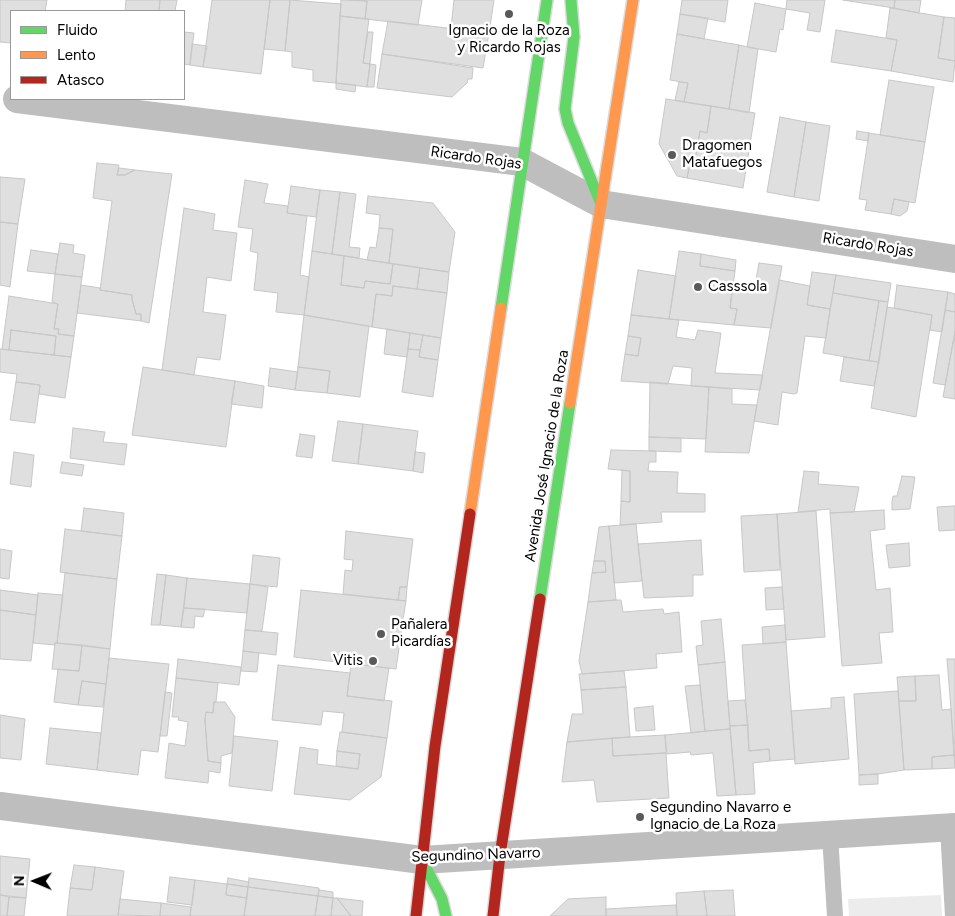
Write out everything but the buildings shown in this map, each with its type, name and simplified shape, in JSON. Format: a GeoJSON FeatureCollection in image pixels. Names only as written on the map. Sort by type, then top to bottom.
{"type":"FeatureCollection","features":[{"type":"Feature","properties":{"kind":"main road"},"geometry":{"type":"LineString","coordinates":[[416,916],[435,746],[547,0]]}},
{"type":"Feature","properties":{"kind":"main road"},"geometry":{"type":"LineString","coordinates":[[571,0],[574,38],[565,109],[568,123],[601,204]]}},
{"type":"Feature","properties":{"kind":"main road","name":"Avenida José Ignacio de la Roza"},"geometry":{"type":"LineString","coordinates":[[493,916],[500,855],[632,0]]}},
{"type":"Feature","properties":{"kind":"main road"},"geometry":{"type":"LineString","coordinates":[[422,860],[442,899],[446,916]]}},
{"type":"Feature","properties":{"kind":"street","name":"Ricardo Rojas"},"geometry":{"type":"LineString","coordinates":[[25,100],[522,162],[601,204],[954,253]]}},
{"type":"Feature","properties":{"kind":"street","name":"Segundino Navarro"},"geometry":{"type":"LineString","coordinates":[[0,806],[422,860],[951,828]]}},
{"type":"Feature","properties":{"kind":"lane"},"geometry":{"type":"LineString","coordinates":[[951,828],[953,916]]}},
{"type":"Feature","properties":{"kind":"lane"},"geometry":{"type":"LineString","coordinates":[[830,835],[835,916]]}},
{"type":"Feature","properties":{"kind":"shaded area"},"geometry":{"type":"Polygon","coordinates":[[[941,895],[942,916],[849,916],[848,899],[941,895]]]}},
{"type":"Feature","properties":{"kind":"traffic: fast"},"geometry":{"type":"LineString","coordinates":[[501,308],[547,0]]}},
{"type":"Feature","properties":{"kind":"traffic: fast"},"geometry":{"type":"LineString","coordinates":[[571,0],[574,37],[565,109],[568,123],[601,204]]}},
{"type":"Feature","properties":{"kind":"traffic: fast"},"geometry":{"type":"LineString","coordinates":[[540,599],[570,403]]}},
{"type":"Feature","properties":{"kind":"traffic: fast"},"geometry":{"type":"LineString","coordinates":[[422,860],[442,899],[446,916]]}},
{"type":"Feature","properties":{"kind":"traffic: slow"},"geometry":{"type":"LineString","coordinates":[[570,403],[633,0]]}},
{"type":"Feature","properties":{"kind":"traffic: slow"},"geometry":{"type":"LineString","coordinates":[[470,514],[501,308]]}},
{"type":"Feature","properties":{"kind":"traffic: jam"},"geometry":{"type":"LineString","coordinates":[[416,916],[435,746],[470,514]]}},
{"type":"Feature","properties":{"kind":"traffic: jam"},"geometry":{"type":"LineString","coordinates":[[493,916],[500,855],[540,599]]}},
{"type":"Feature","properties":{"kind":"place","name":"Ignacio de la Roza y Ricardo Rojas"},"geometry":{"type":"Point","coordinates":[509,14]}},
{"type":"Feature","properties":{"kind":"place","name":"Dragomen Matafuegos"},"geometry":{"type":"Point","coordinates":[672,155]}},
{"type":"Feature","properties":{"kind":"place","name":"Casssola"},"geometry":{"type":"Point","coordinates":[698,287]}},
{"type":"Feature","properties":{"kind":"place","name":"Pañalera Picardías"},"geometry":{"type":"Point","coordinates":[381,634]}},
{"type":"Feature","properties":{"kind":"place","name":"Vitis"},"geometry":{"type":"Point","coordinates":[373,661]}},
{"type":"Feature","properties":{"kind":"place","name":"Segundino Navarro e Ignacio de La Roza"},"geometry":{"type":"Point","coordinates":[640,817]}}]}
